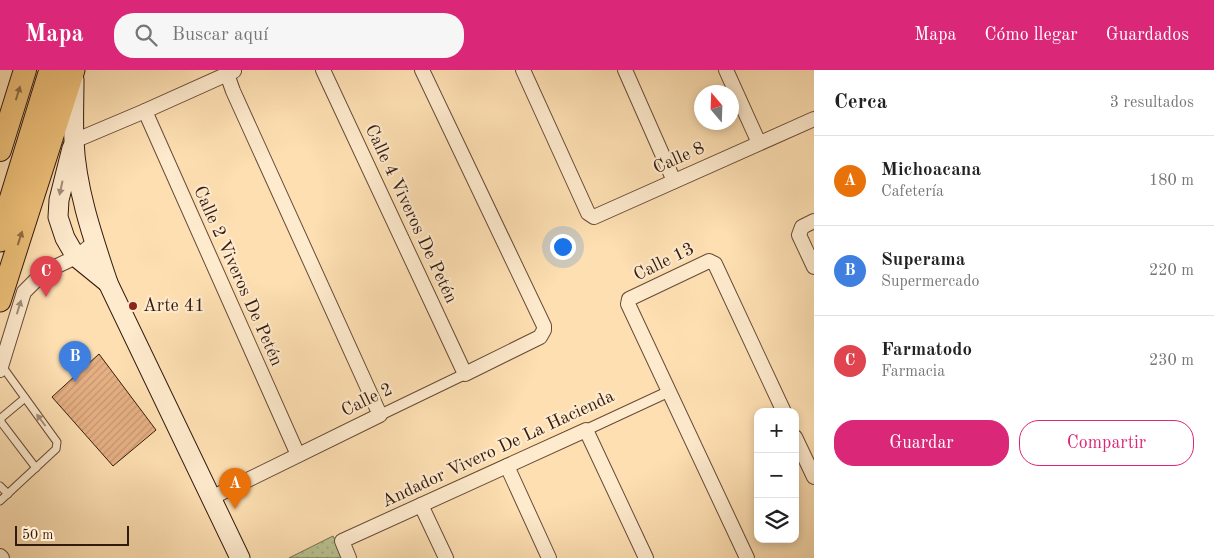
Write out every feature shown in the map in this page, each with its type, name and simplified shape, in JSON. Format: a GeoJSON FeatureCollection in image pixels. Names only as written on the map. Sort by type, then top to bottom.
{"type":"FeatureCollection","features":[{"type":"Feature","properties":{"kind":"highway"},"geometry":{"type":"LineString","coordinates":[[0,150],[25,70]]}},
{"type":"Feature","properties":{"kind":"highway"},"geometry":{"type":"LineString","coordinates":[[0,239],[52,70]]}},
{"type":"Feature","properties":{"kind":"main road"},"geometry":{"type":"LineString","coordinates":[[74,70],[74,141],[78,178],[94,243],[108,283],[240,558]]}},
{"type":"Feature","properties":{"kind":"main road"},"geometry":{"type":"LineString","coordinates":[[0,301],[74,70]]}},
{"type":"Feature","properties":{"kind":"main road"},"geometry":{"type":"LineString","coordinates":[[74,141],[59,200],[58,217],[65,238],[76,257],[108,283]]}},
{"type":"Feature","properties":{"kind":"street","name":"Calle 4 Viveros De Petén"},"geometry":{"type":"LineString","coordinates":[[323,70],[465,374]]}},
{"type":"Feature","properties":{"kind":"street","name":"Calle 2"},"geometry":{"type":"LineString","coordinates":[[211,498],[540,337],[544,330],[544,326],[422,70]]}},
{"type":"Feature","properties":{"kind":"street","name":"Calle 8"},"geometry":{"type":"LineString","coordinates":[[523,70],[588,213],[594,217],[814,119]]}},
{"type":"Feature","properties":{"kind":"street"},"geometry":{"type":"LineString","coordinates":[[625,70],[674,181]]}},
{"type":"Feature","properties":{"kind":"street"},"geometry":{"type":"LineString","coordinates":[[726,70],[760,143]]}},
{"type":"Feature","properties":{"kind":"street"},"geometry":{"type":"LineString","coordinates":[[74,141],[146,111],[231,72],[233,91],[380,415]]}},
{"type":"Feature","properties":{"kind":"street","name":"Calle 2 Viveros De Petén"},"geometry":{"type":"LineString","coordinates":[[146,111],[298,455]]}},
{"type":"Feature","properties":{"kind":"street"},"geometry":{"type":"LineString","coordinates":[[808,224],[799,235],[814,267]]}},
{"type":"Feature","properties":{"kind":"street"},"geometry":{"type":"LineString","coordinates":[[1,368],[24,292],[36,280],[55,267],[76,257],[94,243]]}},
{"type":"Feature","properties":{"kind":"street","name":"Calle 13"},"geometry":{"type":"LineString","coordinates":[[670,391],[628,304],[629,299],[709,260],[715,264],[782,408]]}},
{"type":"Feature","properties":{"kind":"street"},"geometry":{"type":"LineString","coordinates":[[670,391],[746,558]]}},
{"type":"Feature","properties":{"kind":"street","name":"Andador Vivero De La Hacienda"},"geometry":{"type":"LineString","coordinates":[[349,558],[342,541],[670,391]]}},
{"type":"Feature","properties":{"kind":"street"},"geometry":{"type":"LineString","coordinates":[[586,430],[646,558]]}},
{"type":"Feature","properties":{"kind":"street"},"geometry":{"type":"LineString","coordinates":[[799,445],[814,477]]}},
{"type":"Feature","properties":{"kind":"street"},"geometry":{"type":"LineString","coordinates":[[506,466],[549,558]]}},
{"type":"Feature","properties":{"kind":"street"},"geometry":{"type":"LineString","coordinates":[[422,505],[446,558]]}},
{"type":"Feature","properties":{"kind":"lane"},"geometry":{"type":"LineString","coordinates":[[0,501],[56,449],[58,442],[1,368]]}},
{"type":"Feature","properties":{"kind":"lane"},"geometry":{"type":"LineString","coordinates":[[25,398],[1,418],[1,422],[36,468]]}},
{"type":"Feature","properties":{"kind":"lane"},"geometry":{"type":"LineString","coordinates":[[0,486],[8,494]]}},
{"type":"Feature","properties":{"kind":"green space"},"geometry":{"type":"Polygon","coordinates":[[[333,536],[344,558],[289,558],[333,536]]]}},
{"type":"Feature","properties":{"kind":"building"},"geometry":{"type":"Polygon","coordinates":[[[99,354],[156,430],[113,466],[52,397],[99,354]]]}},
{"type":"Feature","properties":{"kind":"place","name":"Farmatodo"},"geometry":{"type":"Point","coordinates":[46,297]}},
{"type":"Feature","properties":{"kind":"place","name":"Arte 41"},"geometry":{"type":"Point","coordinates":[133,306]}},
{"type":"Feature","properties":{"kind":"place","name":"Superama"},"geometry":{"type":"Point","coordinates":[75,382]}},
{"type":"Feature","properties":{"kind":"place","name":"Michoacana"},"geometry":{"type":"Point","coordinates":[235,509]}}]}
